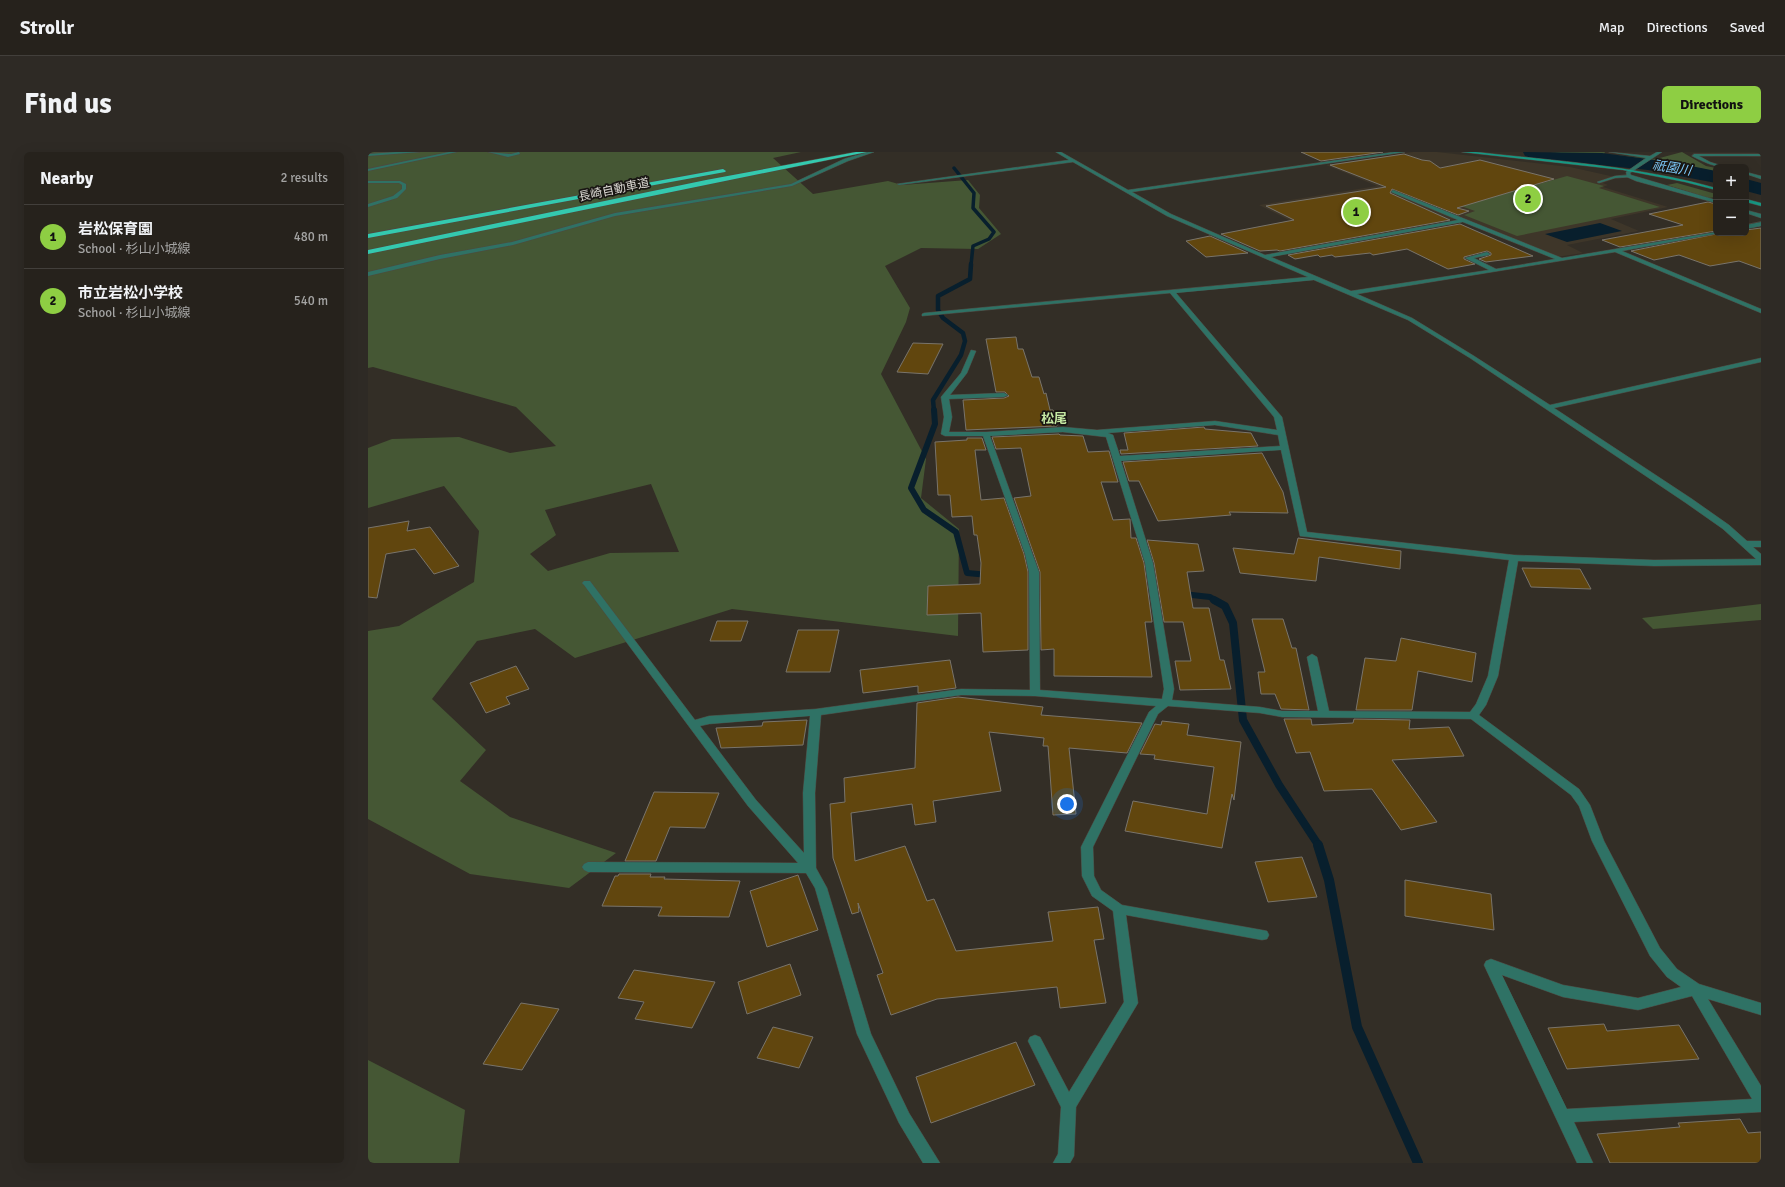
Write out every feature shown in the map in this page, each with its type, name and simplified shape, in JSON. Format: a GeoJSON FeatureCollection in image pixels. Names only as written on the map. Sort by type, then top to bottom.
{"type":"FeatureCollection","features":[{"type":"Feature","properties":{"kind":"highway","name":"長崎自動車道"},"geometry":{"type":"LineString","coordinates":[[368,252],[864,152]]}},
{"type":"Feature","properties":{"kind":"highway","name":"長崎自動車道"},"geometry":{"type":"LineString","coordinates":[[368,236],[731,169]]}},
{"type":"Feature","properties":{"kind":"main road"},"geometry":{"type":"LineString","coordinates":[[1464,152],[1634,169],[1713,188]]}},
{"type":"Feature","properties":{"kind":"main road"},"geometry":{"type":"LineString","coordinates":[[1749,201],[1761,205]]}},
{"type":"Feature","properties":{"kind":"street"},"geometry":{"type":"LineString","coordinates":[[368,155],[418,152]]}},
{"type":"Feature","properties":{"kind":"street"},"geometry":{"type":"LineString","coordinates":[[368,170],[455,152]]}},
{"type":"Feature","properties":{"kind":"street"},"geometry":{"type":"LineString","coordinates":[[490,152],[508,155],[518,154],[517,152]]}},
{"type":"Feature","properties":{"kind":"street"},"geometry":{"type":"LineString","coordinates":[[368,274],[440,257],[519,242],[615,215],[782,187],[846,160],[872,152]]}},
{"type":"Feature","properties":{"kind":"street"},"geometry":{"type":"LineString","coordinates":[[1058,152],[1169,215],[1416,322],[1472,357],[1689,501],[1746,544],[1761,559]]}},
{"type":"Feature","properties":{"kind":"street"},"geometry":{"type":"LineString","coordinates":[[1127,191],[1403,152]]}},
{"type":"Feature","properties":{"kind":"street"},"geometry":{"type":"LineString","coordinates":[[1611,152],[1650,157]]}},
{"type":"Feature","properties":{"kind":"street"},"geometry":{"type":"LineString","coordinates":[[1628,176],[1628,173],[1650,157],[1660,152]]}},
{"type":"Feature","properties":{"kind":"street"},"geometry":{"type":"LineString","coordinates":[[1689,152],[1713,164]]}},
{"type":"Feature","properties":{"kind":"street"},"geometry":{"type":"LineString","coordinates":[[1694,155],[1761,155]]}},
{"type":"Feature","properties":{"kind":"street"},"geometry":{"type":"LineString","coordinates":[[899,184],[1073,161]]}},
{"type":"Feature","properties":{"kind":"street"},"geometry":{"type":"LineString","coordinates":[[1749,172],[1761,172]]}},
{"type":"Feature","properties":{"kind":"street"},"geometry":{"type":"LineString","coordinates":[[1749,173],[1761,178]]}},
{"type":"Feature","properties":{"kind":"street"},"geometry":{"type":"LineString","coordinates":[[1599,182],[1615,177],[1628,176],[1713,201]]}},
{"type":"Feature","properties":{"kind":"street"},"geometry":{"type":"LineString","coordinates":[[368,182],[400,182],[404,185],[404,189],[395,197],[368,206]]}},
{"type":"Feature","properties":{"kind":"street"},"geometry":{"type":"LineString","coordinates":[[1393,191],[1561,260]]}},
{"type":"Feature","properties":{"kind":"street"},"geometry":{"type":"LineString","coordinates":[[1749,212],[1761,216]]}},
{"type":"Feature","properties":{"kind":"street"},"geometry":{"type":"LineString","coordinates":[[1266,256],[1464,220]]}},
{"type":"Feature","properties":{"kind":"street"},"geometry":{"type":"LineString","coordinates":[[1749,226],[1761,224]]}},
{"type":"Feature","properties":{"kind":"street"},"geometry":{"type":"LineString","coordinates":[[1352,293],[1496,271],[1713,234]]}},
{"type":"Feature","properties":{"kind":"street"},"geometry":{"type":"LineString","coordinates":[[1617,251],[1761,311]]}},
{"type":"Feature","properties":{"kind":"street"},"geometry":{"type":"LineString","coordinates":[[1487,254],[1468,258],[1496,271]]}},
{"type":"Feature","properties":{"kind":"street"},"geometry":{"type":"LineString","coordinates":[[924,315],[1317,278]]}},
{"type":"Feature","properties":{"kind":"street"},"geometry":{"type":"LineString","coordinates":[[1172,292],[1278,417],[1303,534],[1514,558],[1654,563],[1761,562]]}},
{"type":"Feature","properties":{"kind":"street"},"geometry":{"type":"LineString","coordinates":[[973,351],[964,373],[945,397],[948,417],[945,434],[986,434],[1076,429],[1108,435],[1144,544],[1153,584],[1169,689],[1166,703],[1154,712],[1087,847],[1088,876],[1096,893],[1119,909],[1262,935]]}},
{"type":"Feature","properties":{"kind":"street"},"geometry":{"type":"LineString","coordinates":[[1547,408],[1761,360]]}},
{"type":"Feature","properties":{"kind":"street"},"geometry":{"type":"LineString","coordinates":[[945,397],[1004,395]]}},
{"type":"Feature","properties":{"kind":"street"},"geometry":{"type":"LineString","coordinates":[[1098,432],[1215,422],[1281,433]]}},
{"type":"Feature","properties":{"kind":"street"},"geometry":{"type":"LineString","coordinates":[[986,434],[1034,572],[1035,693]]}},
{"type":"Feature","properties":{"kind":"street"},"geometry":{"type":"LineString","coordinates":[[1116,459],[1284,448]]}},
{"type":"Feature","properties":{"kind":"street"},"geometry":{"type":"LineString","coordinates":[[1746,544],[1761,544]]}},
{"type":"Feature","properties":{"kind":"street"},"geometry":{"type":"LineString","coordinates":[[1473,716],[1481,705],[1493,676],[1514,558]]}},
{"type":"Feature","properties":{"kind":"street"},"geometry":{"type":"LineString","coordinates":[[587,583],[752,803],[810,868],[821,888],[864,1034],[904,1118],[932,1163]]}},
{"type":"Feature","properties":{"kind":"street"},"geometry":{"type":"LineString","coordinates":[[1312,657],[1324,714]]}},
{"type":"Feature","properties":{"kind":"street"},"geometry":{"type":"LineString","coordinates":[[692,724],[709,720],[816,712],[961,692],[1035,693],[1260,710],[1282,714],[1473,716],[1576,792],[1584,805],[1598,841],[1654,952],[1672,973],[1695,989],[1761,1009]]}},
{"type":"Feature","properties":{"kind":"street"},"geometry":{"type":"LineString","coordinates":[[810,868],[809,793],[816,712]]}},
{"type":"Feature","properties":{"kind":"street"},"geometry":{"type":"LineString","coordinates":[[588,867],[810,868]]}},
{"type":"Feature","properties":{"kind":"street"},"geometry":{"type":"LineString","coordinates":[[1061,1163],[1066,1156],[1069,1106],[1131,1003],[1119,909]]}},
{"type":"Feature","properties":{"kind":"street"},"geometry":{"type":"LineString","coordinates":[[1585,1163],[1491,965],[1563,991],[1638,1004],[1695,989]]}},
{"type":"Feature","properties":{"kind":"street"},"geometry":{"type":"LineString","coordinates":[[1695,989],[1761,1100]]}},
{"type":"Feature","properties":{"kind":"street"},"geometry":{"type":"LineString","coordinates":[[1035,1041],[1069,1106]]}},
{"type":"Feature","properties":{"kind":"street"},"geometry":{"type":"LineString","coordinates":[[1562,1116],[1761,1105]]}},
{"type":"Feature","properties":{"kind":"shaded area"},"geometry":{"type":"Polygon","coordinates":[[[1413,152],[1437,152],[1570,167],[1619,177],[1603,183],[1608,185],[1603,187],[1668,207],[1611,219],[1639,231],[1567,245],[1583,253],[1557,257],[1396,190],[1381,187],[1456,219],[1333,242],[1259,205],[1377,186],[1326,165],[1413,152]]]}},
{"type":"Feature","properties":{"kind":"green space"},"geometry":{"type":"Polygon","coordinates":[[[368,152],[801,152],[773,158],[813,194],[888,181],[902,185],[968,180],[980,195],[979,208],[1001,234],[978,249],[921,248],[885,266],[910,308],[906,322],[881,374],[926,459],[921,498],[959,529],[958,636],[732,609],[575,658],[535,629],[477,641],[432,699],[486,750],[460,781],[510,817],[616,853],[569,888],[470,874],[368,819],[368,631],[399,626],[474,582],[479,531],[444,486],[368,508],[368,448],[392,439],[459,437],[510,453],[556,446],[516,407],[373,367],[368,368],[368,152]],[[651,484],[545,510],[556,535],[530,554],[548,571],[610,553],[679,552],[651,484]]]}},
{"type":"Feature","properties":{"kind":"green space"},"geometry":{"type":"Polygon","coordinates":[[[1550,152],[1605,152],[1604,154],[1656,159],[1682,152],[1706,166],[1713,167],[1713,172],[1625,159],[1550,152]]]}},
{"type":"Feature","properties":{"kind":"green space"},"geometry":{"type":"Polygon","coordinates":[[[1567,176],[1604,186],[1599,188],[1660,207],[1517,236],[1464,215],[1475,211],[1461,206],[1567,176]]]}},
{"type":"Feature","properties":{"kind":"green space"},"geometry":{"type":"Polygon","coordinates":[[[1677,183],[1713,193],[1713,197],[1709,198],[1667,185],[1677,183]]]}},
{"type":"Feature","properties":{"kind":"green space"},"geometry":{"type":"Polygon","coordinates":[[[1761,604],[1761,620],[1653,629],[1642,618],[1761,604]]]}},
{"type":"Feature","properties":{"kind":"green space"},"geometry":{"type":"Polygon","coordinates":[[[368,1060],[465,1110],[459,1163],[368,1163],[368,1060]]]}},
{"type":"Feature","properties":{"kind":"water"},"geometry":{"type":"Polygon","coordinates":[[[1600,223],[1622,231],[1567,242],[1545,234],[1600,223]]]}},
{"type":"Feature","properties":{"kind":"building"},"geometry":{"type":"Polygon","coordinates":[[[1301,152],[1383,152],[1321,161],[1301,152]]]}},
{"type":"Feature","properties":{"kind":"building"},"geometry":{"type":"Polygon","coordinates":[[[1404,154],[1430,161],[1440,168],[1480,160],[1554,179],[1457,208],[1469,211],[1458,215],[1392,189],[1390,193],[1450,220],[1280,251],[1260,251],[1221,234],[1294,220],[1266,206],[1386,187],[1330,165],[1404,154]]]}},
{"type":"Feature","properties":{"kind":"building"},"geometry":{"type":"Polygon","coordinates":[[[1708,202],[1713,203],[1713,232],[1620,247],[1602,240],[1683,225],[1649,214],[1708,202]]]}},
{"type":"Feature","properties":{"kind":"building"},"geometry":{"type":"Polygon","coordinates":[[[1460,224],[1533,256],[1486,262],[1479,259],[1491,255],[1491,253],[1487,251],[1464,257],[1464,259],[1475,264],[1448,269],[1407,249],[1373,255],[1370,253],[1335,257],[1332,255],[1320,257],[1318,255],[1295,259],[1288,255],[1460,224]]]}},
{"type":"Feature","properties":{"kind":"building"},"geometry":{"type":"Polygon","coordinates":[[[1761,228],[1761,269],[1739,261],[1710,266],[1679,255],[1654,260],[1631,251],[1713,235],[1713,236],[1749,236],[1749,230],[1761,228]]]}},
{"type":"Feature","properties":{"kind":"building"},"geometry":{"type":"Polygon","coordinates":[[[1210,236],[1248,253],[1206,257],[1186,241],[1210,236]]]}},
{"type":"Feature","properties":{"kind":"building"},"geometry":{"type":"Polygon","coordinates":[[[1016,337],[1018,349],[1023,349],[1032,377],[1039,377],[1044,394],[1046,393],[1050,410],[1053,410],[1057,426],[966,430],[963,400],[1004,398],[1009,396],[1005,392],[996,392],[986,339],[1016,337]]]}},
{"type":"Feature","properties":{"kind":"building"},"geometry":{"type":"Polygon","coordinates":[[[913,343],[943,344],[928,374],[897,372],[913,343]]]}},
{"type":"Feature","properties":{"kind":"building"},"geometry":{"type":"Polygon","coordinates":[[[1204,427],[1205,429],[1251,433],[1258,446],[1121,454],[1120,450],[1128,450],[1124,433],[1204,427]]]}},
{"type":"Feature","properties":{"kind":"building"},"geometry":{"type":"Polygon","coordinates":[[[1059,434],[1083,436],[1088,452],[1109,451],[1118,482],[1101,482],[1113,520],[1130,519],[1131,538],[1136,538],[1144,563],[1152,622],[1145,622],[1152,677],[1054,676],[1054,649],[1041,650],[1040,572],[1014,498],[1031,496],[1021,448],[996,449],[992,437],[1059,434]]]}},
{"type":"Feature","properties":{"kind":"building"},"geometry":{"type":"Polygon","coordinates":[[[967,438],[982,438],[986,450],[975,450],[981,500],[1004,498],[1024,554],[1028,572],[1028,650],[983,652],[981,613],[927,615],[928,586],[980,584],[981,563],[977,535],[974,535],[972,516],[952,517],[950,495],[938,495],[935,442],[967,440],[967,438]]]}},
{"type":"Feature","properties":{"kind":"building"},"geometry":{"type":"Polygon","coordinates":[[[1262,453],[1283,492],[1288,513],[1229,512],[1231,515],[1158,521],[1139,481],[1129,481],[1123,462],[1262,453]]]}},
{"type":"Feature","properties":{"kind":"building"},"geometry":{"type":"Polygon","coordinates":[[[409,521],[407,531],[430,527],[459,566],[434,574],[415,549],[386,554],[377,598],[368,597],[368,528],[409,521]]]}},
{"type":"Feature","properties":{"kind":"building"},"geometry":{"type":"Polygon","coordinates":[[[1298,538],[1401,551],[1400,569],[1319,557],[1316,581],[1240,573],[1233,548],[1294,554],[1298,538]]]}},
{"type":"Feature","properties":{"kind":"building"},"geometry":{"type":"Polygon","coordinates":[[[1147,540],[1198,544],[1204,571],[1187,572],[1193,608],[1209,608],[1220,660],[1224,660],[1231,689],[1180,690],[1175,661],[1191,661],[1183,622],[1164,622],[1154,563],[1147,540]]]}},
{"type":"Feature","properties":{"kind":"building"},"geometry":{"type":"Polygon","coordinates":[[[1522,568],[1580,569],[1591,589],[1531,587],[1522,568]]]}},
{"type":"Feature","properties":{"kind":"building"},"geometry":{"type":"Polygon","coordinates":[[[1252,619],[1283,619],[1292,648],[1296,648],[1309,710],[1281,709],[1275,694],[1261,694],[1258,672],[1265,672],[1252,619]]]}},
{"type":"Feature","properties":{"kind":"building"},"geometry":{"type":"Polygon","coordinates":[[[717,621],[748,621],[741,641],[710,641],[717,621]]]}},
{"type":"Feature","properties":{"kind":"building"},"geometry":{"type":"Polygon","coordinates":[[[798,630],[839,630],[830,672],[786,672],[798,630]]]}},
{"type":"Feature","properties":{"kind":"building"},"geometry":{"type":"Polygon","coordinates":[[[1401,638],[1476,653],[1472,682],[1418,671],[1412,710],[1356,710],[1365,658],[1396,661],[1401,638]]]}},
{"type":"Feature","properties":{"kind":"building"},"geometry":{"type":"Polygon","coordinates":[[[950,660],[956,688],[918,693],[918,686],[863,693],[860,670],[950,660]]]}},
{"type":"Feature","properties":{"kind":"building"},"geometry":{"type":"Polygon","coordinates":[[[516,666],[529,689],[506,697],[510,704],[486,713],[470,683],[516,666]]]}},
{"type":"Feature","properties":{"kind":"building"},"geometry":{"type":"Polygon","coordinates":[[[958,697],[1043,707],[1041,715],[1142,723],[1127,753],[1069,748],[1076,814],[1053,815],[1048,746],[1043,746],[1044,738],[989,732],[1001,791],[933,801],[936,822],[915,825],[912,804],[851,813],[855,861],[905,846],[927,901],[934,899],[956,951],[1053,941],[1048,912],[1098,907],[1104,939],[1094,940],[1106,1003],[1060,1008],[1057,987],[937,999],[891,1015],[877,975],[883,973],[858,903],[859,912],[852,914],[833,858],[830,804],[845,802],[844,778],[915,768],[917,703],[958,697]]]}},
{"type":"Feature","properties":{"kind":"building"},"geometry":{"type":"Polygon","coordinates":[[[1284,719],[1311,719],[1312,725],[1353,723],[1354,719],[1410,720],[1409,729],[1449,727],[1464,756],[1392,760],[1437,822],[1401,830],[1372,789],[1324,791],[1310,752],[1296,753],[1284,719]]]}},
{"type":"Feature","properties":{"kind":"building"},"geometry":{"type":"Polygon","coordinates":[[[807,720],[803,745],[721,748],[716,728],[762,726],[763,722],[807,720]]]}},
{"type":"Feature","properties":{"kind":"building"},"geometry":{"type":"Polygon","coordinates":[[[1162,721],[1189,724],[1187,735],[1241,742],[1234,800],[1232,794],[1222,848],[1125,831],[1133,801],[1207,814],[1214,767],[1154,759],[1155,755],[1140,754],[1155,724],[1161,725],[1162,721]]]}},
{"type":"Feature","properties":{"kind":"building"},"geometry":{"type":"Polygon","coordinates":[[[654,792],[719,793],[705,828],[670,827],[656,861],[625,861],[654,792]]]}},
{"type":"Feature","properties":{"kind":"building"},"geometry":{"type":"Polygon","coordinates":[[[1302,857],[1317,897],[1268,902],[1255,862],[1302,857]]]}},
{"type":"Feature","properties":{"kind":"building"},"geometry":{"type":"Polygon","coordinates":[[[619,874],[651,874],[650,877],[665,877],[664,879],[740,881],[729,917],[658,916],[662,907],[602,906],[615,876],[618,876],[619,874]]]}},
{"type":"Feature","properties":{"kind":"building"},"geometry":{"type":"Polygon","coordinates":[[[798,875],[818,930],[767,947],[750,891],[798,875]]]}},
{"type":"Feature","properties":{"kind":"building"},"geometry":{"type":"Polygon","coordinates":[[[1405,880],[1491,894],[1494,930],[1405,916],[1405,880]]]}},
{"type":"Feature","properties":{"kind":"building"},"geometry":{"type":"Polygon","coordinates":[[[790,964],[801,995],[747,1014],[738,982],[790,964]]]}},
{"type":"Feature","properties":{"kind":"building"},"geometry":{"type":"Polygon","coordinates":[[[634,970],[715,982],[692,1028],[635,1019],[644,1002],[618,998],[634,970]]]}},
{"type":"Feature","properties":{"kind":"building"},"geometry":{"type":"Polygon","coordinates":[[[521,1003],[559,1009],[522,1070],[483,1064],[521,1003]]]}},
{"type":"Feature","properties":{"kind":"building"},"geometry":{"type":"Polygon","coordinates":[[[1604,1024],[1607,1031],[1679,1025],[1699,1059],[1567,1069],[1548,1028],[1604,1024]]]}},
{"type":"Feature","properties":{"kind":"building"},"geometry":{"type":"Polygon","coordinates":[[[773,1027],[813,1037],[799,1068],[757,1058],[773,1027]]]}},
{"type":"Feature","properties":{"kind":"building"},"geometry":{"type":"Polygon","coordinates":[[[1016,1042],[1035,1085],[931,1123],[916,1077],[1016,1042]]]}},
{"type":"Feature","properties":{"kind":"building"},"geometry":{"type":"Polygon","coordinates":[[[1740,1119],[1748,1133],[1761,1132],[1761,1163],[1610,1163],[1597,1134],[1680,1127],[1678,1123],[1740,1119]]]}},
{"type":"Feature","properties":{"kind":"waterway","name":"祇園川"},"geometry":{"type":"LineString","coordinates":[[1532,152],[1648,164],[1713,176]]}},
{"type":"Feature","properties":{"kind":"waterway"},"geometry":{"type":"LineString","coordinates":[[954,168],[974,193],[973,208],[994,232],[989,239],[973,246],[971,265]]}},
{"type":"Feature","properties":{"kind":"waterway","name":"祇園川"},"geometry":{"type":"LineString","coordinates":[[1749,186],[1761,189]]}},
{"type":"Feature","properties":{"kind":"waterway"},"geometry":{"type":"LineString","coordinates":[[934,411],[933,400],[961,355],[965,341],[963,333],[943,318],[938,310],[938,296],[970,279],[971,264]]}},
{"type":"Feature","properties":{"kind":"waterway"},"geometry":{"type":"LineString","coordinates":[[934,410],[935,424],[911,488],[924,510],[956,532],[967,573],[989,575]]}},
{"type":"Feature","properties":{"kind":"waterway"},"geometry":{"type":"LineString","coordinates":[[1183,594],[1210,597],[1216,601]]}},
{"type":"Feature","properties":{"kind":"waterway"},"geometry":{"type":"LineString","coordinates":[[1214,600],[1225,606],[1233,623],[1243,720],[1279,785],[1319,846]]}},
{"type":"Feature","properties":{"kind":"waterway"},"geometry":{"type":"LineString","coordinates":[[1318,845],[1329,880],[1357,1027],[1418,1163]]}},
{"type":"Feature","properties":{"kind":"place","name":"市立岩松小学校"},"geometry":{"type":"Point","coordinates":[1528,199]}},
{"type":"Feature","properties":{"kind":"place","name":"岩松保育園"},"geometry":{"type":"Point","coordinates":[1356,212]}},
{"type":"Feature","properties":{"kind":"district","name":"松尾"},"geometry":{"type":"Point","coordinates":[1054,419]}}]}
